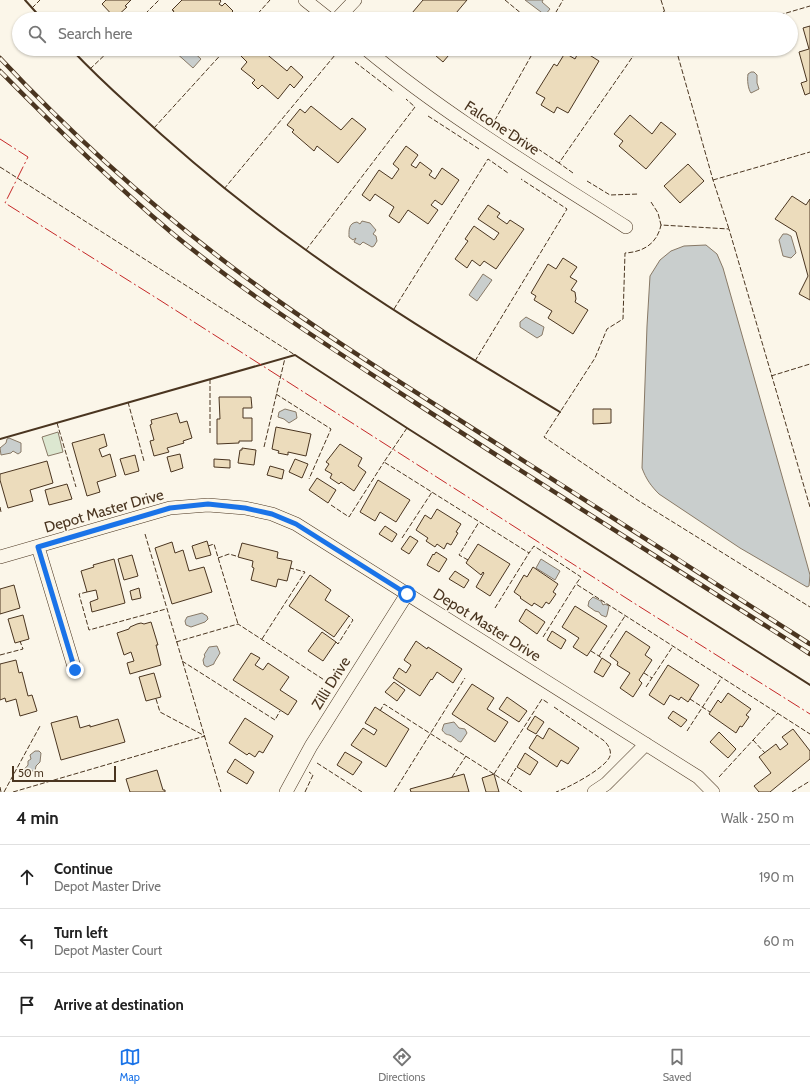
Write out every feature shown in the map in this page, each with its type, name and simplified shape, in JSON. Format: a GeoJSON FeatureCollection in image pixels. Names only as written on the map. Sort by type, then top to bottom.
{"type":"FeatureCollection","features":[{"type":"Feature","properties":{"kind":"street"},"geometry":{"type":"LineString","coordinates":[[305,0],[320,12]]}},
{"type":"Feature","properties":{"kind":"street"},"geometry":{"type":"LineString","coordinates":[[344,12],[355,0]]}},
{"type":"Feature","properties":{"kind":"street","name":"Falcone Drive"},"geometry":{"type":"LineString","coordinates":[[374,56],[400,78],[469,127],[626,227]]}},
{"type":"Feature","properties":{"kind":"street","name":"Depot Master Drive"},"geometry":{"type":"LineString","coordinates":[[0,557],[170,508],[208,504],[245,508],[272,514],[296,524],[646,744],[698,777],[713,792]]}},
{"type":"Feature","properties":{"kind":"street"},"geometry":{"type":"LineString","coordinates":[[38,547],[75,670]]}},
{"type":"Feature","properties":{"kind":"street","name":"Zilli Drive"},"geometry":{"type":"LineString","coordinates":[[286,792],[310,746],[407,594]]}},
{"type":"Feature","properties":{"kind":"street"},"geometry":{"type":"LineString","coordinates":[[594,792],[606,784],[646,744]]}},
{"type":"Feature","properties":{"kind":"green space"},"geometry":{"type":"Polygon","coordinates":[[[58,432],[63,452],[48,456],[42,437],[58,432]]]}},
{"type":"Feature","properties":{"kind":"shaded area"},"geometry":{"type":"Polygon","coordinates":[[[525,0],[543,0],[542,2],[550,9],[548,12],[541,12],[525,0]]]}},
{"type":"Feature","properties":{"kind":"shaded area"},"geometry":{"type":"Polygon","coordinates":[[[180,56],[198,56],[201,59],[193,68],[180,56]]]}},
{"type":"Feature","properties":{"kind":"shaded area"},"geometry":{"type":"Polygon","coordinates":[[[754,72],[757,75],[759,89],[751,93],[748,87],[748,74],[754,72]]]}},
{"type":"Feature","properties":{"kind":"shaded area"},"geometry":{"type":"Polygon","coordinates":[[[362,221],[370,223],[376,230],[373,234],[376,236],[377,241],[372,247],[363,242],[360,245],[354,242],[356,238],[353,240],[349,237],[349,230],[352,224],[357,222],[360,224],[362,221]]]}},
{"type":"Feature","properties":{"kind":"shaded area"},"geometry":{"type":"Polygon","coordinates":[[[783,234],[791,236],[796,253],[791,258],[783,256],[779,240],[783,234]]]}},
{"type":"Feature","properties":{"kind":"shaded area"},"geometry":{"type":"Polygon","coordinates":[[[706,245],[717,254],[723,268],[810,575],[809,586],[807,587],[740,548],[659,494],[645,476],[642,468],[650,276],[660,260],[671,251],[684,246],[706,245]]]}},
{"type":"Feature","properties":{"kind":"shaded area"},"geometry":{"type":"Polygon","coordinates":[[[483,274],[492,280],[477,301],[469,295],[483,274]]]}},
{"type":"Feature","properties":{"kind":"shaded area"},"geometry":{"type":"Polygon","coordinates":[[[526,317],[544,327],[542,335],[537,338],[520,327],[520,322],[526,317]]]}},
{"type":"Feature","properties":{"kind":"shaded area"},"geometry":{"type":"Polygon","coordinates":[[[285,409],[296,412],[297,418],[289,423],[278,417],[279,412],[285,409]]]}},
{"type":"Feature","properties":{"kind":"shaded area"},"geometry":{"type":"Polygon","coordinates":[[[9,438],[21,443],[21,452],[18,454],[13,451],[11,453],[1,455],[0,448],[9,438]]]}},
{"type":"Feature","properties":{"kind":"shaded area"},"geometry":{"type":"Polygon","coordinates":[[[541,559],[560,571],[555,580],[536,568],[541,559]]]}},
{"type":"Feature","properties":{"kind":"shaded area"},"geometry":{"type":"Polygon","coordinates":[[[593,597],[601,601],[603,605],[605,604],[609,606],[606,617],[588,606],[589,601],[593,597]]]}},
{"type":"Feature","properties":{"kind":"shaded area"},"geometry":{"type":"Polygon","coordinates":[[[202,613],[207,616],[208,619],[205,622],[191,627],[186,625],[185,621],[187,617],[202,613]]]}},
{"type":"Feature","properties":{"kind":"shaded area"},"geometry":{"type":"Polygon","coordinates":[[[217,646],[220,653],[214,664],[207,667],[204,665],[204,655],[209,647],[217,646]]]}},
{"type":"Feature","properties":{"kind":"shaded area"},"geometry":{"type":"Polygon","coordinates":[[[454,722],[459,728],[465,729],[467,733],[461,742],[442,730],[444,724],[454,722]]]}},
{"type":"Feature","properties":{"kind":"shaded area"},"geometry":{"type":"Polygon","coordinates":[[[35,751],[39,751],[41,753],[40,762],[36,766],[35,771],[29,771],[26,775],[23,775],[22,772],[28,765],[28,761],[31,759],[30,755],[35,751]]]}},
{"type":"Feature","properties":{"kind":"building"},"geometry":{"type":"Polygon","coordinates":[[[106,0],[131,0],[122,12],[109,12],[102,4],[106,0]]]}},
{"type":"Feature","properties":{"kind":"building"},"geometry":{"type":"Polygon","coordinates":[[[182,0],[220,0],[221,1],[219,4],[222,6],[225,3],[233,11],[173,12],[172,10],[182,0]]]}},
{"type":"Feature","properties":{"kind":"building"},"geometry":{"type":"Polygon","coordinates":[[[423,0],[467,0],[457,12],[413,12],[423,0]]]}},
{"type":"Feature","properties":{"kind":"building"},"geometry":{"type":"Polygon","coordinates":[[[810,26],[810,93],[805,95],[801,83],[807,81],[799,52],[809,49],[803,28],[810,26]]]}},
{"type":"Feature","properties":{"kind":"building"},"geometry":{"type":"Polygon","coordinates":[[[241,56],[269,56],[287,71],[291,66],[303,77],[294,88],[290,84],[278,99],[262,85],[258,89],[252,83],[255,80],[241,69],[247,62],[241,56]]]}},
{"type":"Feature","properties":{"kind":"building"},"geometry":{"type":"Polygon","coordinates":[[[436,56],[448,56],[443,62],[436,56]]]}},
{"type":"Feature","properties":{"kind":"building"},"geometry":{"type":"Polygon","coordinates":[[[563,56],[570,56],[575,59],[576,56],[591,56],[599,61],[568,113],[557,107],[554,113],[541,105],[545,98],[536,93],[554,64],[557,66],[563,56]]]}},
{"type":"Feature","properties":{"kind":"building"},"geometry":{"type":"Polygon","coordinates":[[[311,106],[341,130],[352,118],[366,129],[338,163],[317,146],[314,151],[292,132],[294,130],[287,125],[300,109],[305,113],[311,106]]]}},
{"type":"Feature","properties":{"kind":"building"},"geometry":{"type":"Polygon","coordinates":[[[630,115],[652,134],[661,122],[676,134],[646,169],[619,146],[623,141],[614,134],[630,115]]]}},
{"type":"Feature","properties":{"kind":"building"},"geometry":{"type":"Polygon","coordinates":[[[406,146],[418,155],[411,165],[416,168],[420,162],[432,171],[429,175],[435,179],[442,168],[459,180],[442,205],[435,200],[431,205],[438,210],[428,224],[408,210],[399,223],[389,216],[394,207],[375,194],[370,201],[362,195],[379,170],[392,179],[399,169],[393,164],[406,146]]]}},
{"type":"Feature","properties":{"kind":"building"},"geometry":{"type":"Polygon","coordinates":[[[688,164],[704,181],[680,203],[664,186],[688,164]]]}},
{"type":"Feature","properties":{"kind":"building"},"geometry":{"type":"Polygon","coordinates":[[[792,196],[806,205],[810,199],[810,300],[799,294],[808,276],[796,232],[775,219],[792,196]]]}},
{"type":"Feature","properties":{"kind":"building"},"geometry":{"type":"Polygon","coordinates":[[[488,205],[500,213],[497,217],[507,224],[510,220],[524,229],[496,269],[484,261],[480,266],[472,260],[467,268],[455,259],[468,241],[465,239],[474,226],[494,240],[499,233],[478,219],[488,205]]]}},
{"type":"Feature","properties":{"kind":"building"},"geometry":{"type":"Polygon","coordinates":[[[563,258],[577,267],[570,277],[577,281],[571,290],[575,292],[575,302],[588,310],[573,334],[548,318],[552,311],[534,300],[536,296],[531,293],[548,264],[556,269],[563,258]]]}},
{"type":"Feature","properties":{"kind":"building"},"geometry":{"type":"Polygon","coordinates":[[[219,397],[251,397],[252,408],[243,408],[243,418],[252,418],[252,441],[217,444],[217,419],[220,419],[219,397]]]}},
{"type":"Feature","properties":{"kind":"building"},"geometry":{"type":"Polygon","coordinates":[[[593,409],[611,409],[611,423],[593,424],[593,409]]]}},
{"type":"Feature","properties":{"kind":"building"},"geometry":{"type":"Polygon","coordinates":[[[177,413],[180,423],[187,421],[192,438],[183,441],[184,443],[167,448],[169,452],[154,456],[150,441],[154,440],[150,425],[152,424],[151,420],[177,413]]]}},
{"type":"Feature","properties":{"kind":"building"},"geometry":{"type":"Polygon","coordinates":[[[276,427],[311,434],[306,456],[288,452],[288,455],[278,453],[279,451],[272,449],[276,427]]]}},
{"type":"Feature","properties":{"kind":"building"},"geometry":{"type":"Polygon","coordinates":[[[104,434],[107,446],[99,449],[102,457],[110,454],[116,476],[97,482],[100,492],[87,496],[72,443],[104,434]]]}},
{"type":"Feature","properties":{"kind":"building"},"geometry":{"type":"Polygon","coordinates":[[[340,444],[362,458],[358,466],[366,472],[354,491],[341,482],[339,484],[330,478],[332,474],[325,470],[329,464],[326,462],[340,444]]]}},
{"type":"Feature","properties":{"kind":"building"},"geometry":{"type":"Polygon","coordinates":[[[242,448],[256,450],[254,465],[238,463],[240,450],[242,450],[242,448]]]}},
{"type":"Feature","properties":{"kind":"building"},"geometry":{"type":"Polygon","coordinates":[[[180,454],[183,468],[171,472],[167,457],[180,454]]]}},
{"type":"Feature","properties":{"kind":"building"},"geometry":{"type":"Polygon","coordinates":[[[135,455],[139,471],[125,475],[120,459],[135,455]]]}},
{"type":"Feature","properties":{"kind":"building"},"geometry":{"type":"Polygon","coordinates":[[[214,459],[230,460],[230,468],[214,467],[214,459]]]}},
{"type":"Feature","properties":{"kind":"building"},"geometry":{"type":"Polygon","coordinates":[[[295,459],[308,464],[302,478],[289,472],[295,459]]]}},
{"type":"Feature","properties":{"kind":"building"},"geometry":{"type":"Polygon","coordinates":[[[47,461],[53,483],[30,490],[33,501],[8,508],[0,480],[0,474],[47,461]]]}},
{"type":"Feature","properties":{"kind":"building"},"geometry":{"type":"Polygon","coordinates":[[[270,466],[284,470],[282,479],[267,475],[270,466]]]}},
{"type":"Feature","properties":{"kind":"building"},"geometry":{"type":"Polygon","coordinates":[[[317,478],[336,490],[328,503],[309,490],[317,478]]]}},
{"type":"Feature","properties":{"kind":"building"},"geometry":{"type":"Polygon","coordinates":[[[378,480],[410,500],[396,522],[380,512],[375,521],[360,512],[378,480]]]}},
{"type":"Feature","properties":{"kind":"building"},"geometry":{"type":"Polygon","coordinates":[[[67,484],[72,499],[49,505],[45,490],[67,484]]]}},
{"type":"Feature","properties":{"kind":"building"},"geometry":{"type":"Polygon","coordinates":[[[437,509],[461,524],[451,545],[447,543],[444,549],[437,544],[435,547],[426,541],[428,538],[416,530],[425,515],[431,519],[437,509]]]}},
{"type":"Feature","properties":{"kind":"building"},"geometry":{"type":"Polygon","coordinates":[[[385,526],[397,534],[392,542],[379,534],[385,526]]]}},
{"type":"Feature","properties":{"kind":"building"},"geometry":{"type":"Polygon","coordinates":[[[410,536],[418,541],[409,554],[401,549],[410,536]]]}},
{"type":"Feature","properties":{"kind":"building"},"geometry":{"type":"Polygon","coordinates":[[[207,541],[211,555],[196,559],[192,546],[207,541]]]}},
{"type":"Feature","properties":{"kind":"building"},"geometry":{"type":"Polygon","coordinates":[[[172,542],[175,553],[183,550],[189,571],[204,567],[212,592],[172,604],[155,548],[172,542]]]}},
{"type":"Feature","properties":{"kind":"building"},"geometry":{"type":"Polygon","coordinates":[[[242,543],[278,552],[277,558],[292,561],[287,581],[278,579],[276,587],[251,580],[254,568],[252,567],[253,561],[238,557],[242,543]]]}},
{"type":"Feature","properties":{"kind":"building"},"geometry":{"type":"Polygon","coordinates":[[[478,544],[510,564],[490,596],[476,587],[484,573],[483,572],[481,575],[466,563],[478,544]]]}},
{"type":"Feature","properties":{"kind":"building"},"geometry":{"type":"Polygon","coordinates":[[[436,552],[447,559],[439,572],[427,565],[433,554],[434,555],[436,552]]]}},
{"type":"Feature","properties":{"kind":"building"},"geometry":{"type":"Polygon","coordinates":[[[132,555],[138,576],[124,580],[118,559],[132,555]]]}},
{"type":"Feature","properties":{"kind":"building"},"geometry":{"type":"Polygon","coordinates":[[[114,559],[125,603],[92,612],[90,602],[98,599],[96,590],[87,592],[81,571],[94,567],[93,565],[114,559]]]}},
{"type":"Feature","properties":{"kind":"building"},"geometry":{"type":"Polygon","coordinates":[[[533,567],[558,584],[553,592],[556,594],[549,604],[546,602],[542,608],[534,603],[532,606],[514,592],[524,575],[527,577],[533,567]]]}},
{"type":"Feature","properties":{"kind":"building"},"geometry":{"type":"Polygon","coordinates":[[[455,571],[469,580],[464,588],[449,579],[455,571]]]}},
{"type":"Feature","properties":{"kind":"building"},"geometry":{"type":"Polygon","coordinates":[[[310,575],[331,590],[325,600],[349,616],[334,637],[289,606],[310,575]]]}},
{"type":"Feature","properties":{"kind":"building"},"geometry":{"type":"Polygon","coordinates":[[[14,585],[20,608],[0,614],[0,589],[14,585]]]}},
{"type":"Feature","properties":{"kind":"building"},"geometry":{"type":"Polygon","coordinates":[[[139,588],[141,598],[132,600],[130,591],[139,588]]]}},
{"type":"Feature","properties":{"kind":"building"},"geometry":{"type":"Polygon","coordinates":[[[575,606],[607,626],[587,656],[573,647],[579,638],[562,627],[575,606]]]}},
{"type":"Feature","properties":{"kind":"building"},"geometry":{"type":"Polygon","coordinates":[[[526,609],[545,622],[537,634],[519,621],[526,609]]]}},
{"type":"Feature","properties":{"kind":"building"},"geometry":{"type":"Polygon","coordinates":[[[23,615],[29,639],[15,643],[8,619],[23,615]]]}},
{"type":"Feature","properties":{"kind":"building"},"geometry":{"type":"Polygon","coordinates":[[[151,622],[158,645],[156,645],[161,665],[130,674],[127,663],[134,661],[131,652],[124,655],[117,633],[129,629],[137,624],[151,622]]]}},
{"type":"Feature","properties":{"kind":"building"},"geometry":{"type":"Polygon","coordinates":[[[552,631],[566,640],[561,649],[547,640],[552,631]]]}},
{"type":"Feature","properties":{"kind":"building"},"geometry":{"type":"Polygon","coordinates":[[[626,631],[650,647],[645,655],[652,660],[639,680],[642,683],[633,697],[620,688],[630,673],[617,665],[618,662],[610,656],[626,631]]]}},
{"type":"Feature","properties":{"kind":"building"},"geometry":{"type":"Polygon","coordinates":[[[322,632],[336,642],[323,661],[308,651],[322,632]]]}},
{"type":"Feature","properties":{"kind":"building"},"geometry":{"type":"Polygon","coordinates":[[[416,641],[462,669],[453,683],[437,672],[420,696],[393,678],[399,668],[406,673],[411,665],[404,660],[416,641]]]}},
{"type":"Feature","properties":{"kind":"building"},"geometry":{"type":"Polygon","coordinates":[[[251,653],[260,658],[255,665],[263,670],[268,663],[289,677],[280,690],[297,701],[288,715],[233,680],[251,653]]]}},
{"type":"Feature","properties":{"kind":"building"},"geometry":{"type":"Polygon","coordinates":[[[602,658],[611,664],[603,677],[594,672],[602,658]]]}},
{"type":"Feature","properties":{"kind":"building"},"geometry":{"type":"Polygon","coordinates":[[[16,660],[19,673],[22,672],[28,696],[32,695],[37,711],[20,716],[16,699],[6,702],[5,698],[0,700],[0,664],[16,660]]]}},
{"type":"Feature","properties":{"kind":"building"},"geometry":{"type":"Polygon","coordinates":[[[668,665],[699,685],[688,702],[681,697],[679,700],[670,695],[664,705],[649,695],[668,665]]]}},
{"type":"Feature","properties":{"kind":"building"},"geometry":{"type":"Polygon","coordinates":[[[154,673],[161,697],[146,701],[139,677],[154,673]]]}},
{"type":"Feature","properties":{"kind":"building"},"geometry":{"type":"Polygon","coordinates":[[[394,682],[405,690],[397,701],[385,692],[394,682]]]}},
{"type":"Feature","properties":{"kind":"building"},"geometry":{"type":"Polygon","coordinates":[[[472,684],[494,698],[487,709],[508,722],[495,742],[452,714],[472,684]]]}},
{"type":"Feature","properties":{"kind":"building"},"geometry":{"type":"Polygon","coordinates":[[[728,693],[751,709],[746,715],[749,717],[742,727],[740,726],[736,733],[709,714],[718,700],[721,703],[728,693]]]}},
{"type":"Feature","properties":{"kind":"building"},"geometry":{"type":"Polygon","coordinates":[[[507,697],[527,711],[519,722],[499,709],[507,697]]]}},
{"type":"Feature","properties":{"kind":"building"},"geometry":{"type":"Polygon","coordinates":[[[375,707],[409,729],[386,767],[351,745],[363,728],[374,735],[377,730],[365,723],[375,707]]]}},
{"type":"Feature","properties":{"kind":"building"},"geometry":{"type":"Polygon","coordinates":[[[673,711],[687,720],[681,727],[668,718],[673,711]]]}},
{"type":"Feature","properties":{"kind":"building"},"geometry":{"type":"Polygon","coordinates":[[[77,716],[80,728],[90,725],[90,727],[118,719],[125,742],[61,760],[51,723],[77,716]]]}},
{"type":"Feature","properties":{"kind":"building"},"geometry":{"type":"Polygon","coordinates":[[[535,716],[544,722],[536,734],[527,729],[535,716]]]}},
{"type":"Feature","properties":{"kind":"building"},"geometry":{"type":"Polygon","coordinates":[[[245,718],[273,736],[263,753],[259,751],[255,757],[249,753],[247,755],[229,743],[245,718]]]}},
{"type":"Feature","properties":{"kind":"building"},"geometry":{"type":"Polygon","coordinates":[[[549,728],[579,748],[568,764],[561,760],[557,767],[529,748],[537,735],[543,739],[549,728]]]}},
{"type":"Feature","properties":{"kind":"building"},"geometry":{"type":"Polygon","coordinates":[[[793,729],[810,751],[810,759],[770,792],[759,792],[754,786],[771,773],[759,757],[776,744],[780,750],[788,744],[782,737],[793,729]]]}},
{"type":"Feature","properties":{"kind":"building"},"geometry":{"type":"Polygon","coordinates":[[[719,732],[736,749],[728,758],[710,742],[719,732]]]}},
{"type":"Feature","properties":{"kind":"building"},"geometry":{"type":"Polygon","coordinates":[[[345,752],[362,762],[353,775],[337,765],[345,752]]]}},
{"type":"Feature","properties":{"kind":"building"},"geometry":{"type":"Polygon","coordinates":[[[525,753],[538,762],[530,775],[517,767],[525,753]]]}},
{"type":"Feature","properties":{"kind":"building"},"geometry":{"type":"Polygon","coordinates":[[[235,759],[254,772],[247,784],[227,772],[235,759]]]}},
{"type":"Feature","properties":{"kind":"building"},"geometry":{"type":"Polygon","coordinates":[[[157,770],[165,792],[130,792],[126,779],[157,770]]]}},
{"type":"Feature","properties":{"kind":"building"},"geometry":{"type":"Polygon","coordinates":[[[464,774],[469,792],[411,792],[410,789],[464,774]]]}},
{"type":"Feature","properties":{"kind":"building"},"geometry":{"type":"Polygon","coordinates":[[[494,774],[499,792],[486,792],[482,778],[494,774]]]}},
{"type":"Feature","properties":{"kind":"railway"},"geometry":{"type":"LineString","coordinates":[[0,58],[55,115],[113,169],[204,246],[267,293],[394,378],[810,644]]}},
{"type":"Feature","properties":{"kind":"railway"},"geometry":{"type":"LineString","coordinates":[[0,71],[106,174],[172,233],[200,256],[259,299],[510,464],[810,654]]}},
{"type":"Feature","properties":{"kind":"fence"},"geometry":{"type":"LineString","coordinates":[[32,8],[40,0]]}},
{"type":"Feature","properties":{"kind":"fence"},"geometry":{"type":"LineString","coordinates":[[147,12],[159,0]]}},
{"type":"Feature","properties":{"kind":"fence"},"geometry":{"type":"LineString","coordinates":[[259,12],[270,0]]}},
{"type":"Feature","properties":{"kind":"fence"},"geometry":{"type":"LineString","coordinates":[[505,0],[520,12]]}},
{"type":"Feature","properties":{"kind":"fence"},"geometry":{"type":"LineString","coordinates":[[556,12],[563,0]]}},
{"type":"Feature","properties":{"kind":"fence"},"geometry":{"type":"LineString","coordinates":[[661,0],[665,12]]}},
{"type":"Feature","properties":{"kind":"fence"},"geometry":{"type":"LineString","coordinates":[[790,12],[810,6]]}},
{"type":"Feature","properties":{"kind":"fence"},"geometry":{"type":"LineString","coordinates":[[90,69],[104,56]]}},
{"type":"Feature","properties":{"kind":"fence"},"geometry":{"type":"LineString","coordinates":[[154,128],[220,56]]}},
{"type":"Feature","properties":{"kind":"fence"},"geometry":{"type":"LineString","coordinates":[[224,189],[334,56]]}},
{"type":"Feature","properties":{"kind":"fence"},"geometry":{"type":"LineString","coordinates":[[531,56],[495,120],[559,163]]}},
{"type":"Feature","properties":{"kind":"fence"},"geometry":{"type":"LineString","coordinates":[[573,173],[559,163],[633,56]]}},
{"type":"Feature","properties":{"kind":"fence"},"geometry":{"type":"LineString","coordinates":[[678,56],[713,180],[729,229]]}},
{"type":"Feature","properties":{"kind":"fence"},"geometry":{"type":"LineString","coordinates":[[355,62],[394,92]]}},
{"type":"Feature","properties":{"kind":"fence"},"geometry":{"type":"LineString","coordinates":[[306,250],[415,107],[406,99]]}},
{"type":"Feature","properties":{"kind":"fence"},"geometry":{"type":"LineString","coordinates":[[428,116],[479,149]]}},
{"type":"Feature","properties":{"kind":"fence"},"geometry":{"type":"LineString","coordinates":[[713,180],[810,152]]}},
{"type":"Feature","properties":{"kind":"fence"},"geometry":{"type":"LineString","coordinates":[[394,309],[488,159],[508,173]]}},
{"type":"Feature","properties":{"kind":"fence"},"geometry":{"type":"LineString","coordinates":[[0,167],[295,355]]}},
{"type":"Feature","properties":{"kind":"fence"},"geometry":{"type":"LineString","coordinates":[[475,361],[567,209],[521,179]]}},
{"type":"Feature","properties":{"kind":"fence"},"geometry":{"type":"LineString","coordinates":[[587,181],[610,195],[639,194]]}},
{"type":"Feature","properties":{"kind":"fence"},"geometry":{"type":"LineString","coordinates":[[651,202],[658,213],[661,225]]}},
{"type":"Feature","properties":{"kind":"fence"},"geometry":{"type":"LineString","coordinates":[[810,507],[729,229],[661,225],[653,242],[648,246],[638,251],[625,253],[623,319],[607,329],[595,358],[544,437],[639,501],[810,607]]}},
{"type":"Feature","properties":{"kind":"fence"},"geometry":{"type":"LineString","coordinates":[[264,447],[285,358]]}},
{"type":"Feature","properties":{"kind":"fence"},"geometry":{"type":"LineString","coordinates":[[771,376],[810,364]]}},
{"type":"Feature","properties":{"kind":"fence"},"geometry":{"type":"LineString","coordinates":[[210,379],[210,433]]}},
{"type":"Feature","properties":{"kind":"fence"},"geometry":{"type":"LineString","coordinates":[[276,394],[331,429],[309,479]]}},
{"type":"Feature","properties":{"kind":"fence"},"geometry":{"type":"LineString","coordinates":[[128,402],[144,461]]}},
{"type":"Feature","properties":{"kind":"fence"},"geometry":{"type":"LineString","coordinates":[[57,423],[76,487]]}},
{"type":"Feature","properties":{"kind":"fence"},"geometry":{"type":"LineString","coordinates":[[407,428],[384,462],[529,553],[534,546],[581,577],[576,584],[810,734]]}},
{"type":"Feature","properties":{"kind":"fence"},"geometry":{"type":"LineString","coordinates":[[331,505],[349,517],[384,462]]}},
{"type":"Feature","properties":{"kind":"fence"},"geometry":{"type":"LineString","coordinates":[[402,538],[432,492]]}},
{"type":"Feature","properties":{"kind":"fence"},"geometry":{"type":"LineString","coordinates":[[0,507],[1,512]]}},
{"type":"Feature","properties":{"kind":"fence"},"geometry":{"type":"LineString","coordinates":[[468,560],[459,555],[479,522]]}},
{"type":"Feature","properties":{"kind":"fence"},"geometry":{"type":"LineString","coordinates":[[145,534],[221,792]]}},
{"type":"Feature","properties":{"kind":"fence"},"geometry":{"type":"LineString","coordinates":[[208,546],[214,544],[238,624]]}},
{"type":"Feature","properties":{"kind":"fence"},"geometry":{"type":"LineString","coordinates":[[495,608],[529,553]]}},
{"type":"Feature","properties":{"kind":"fence"},"geometry":{"type":"LineString","coordinates":[[218,558],[229,554],[236,556]]}},
{"type":"Feature","properties":{"kind":"fence"},"geometry":{"type":"LineString","coordinates":[[262,639],[305,572],[290,568]]}},
{"type":"Feature","properties":{"kind":"fence"},"geometry":{"type":"LineString","coordinates":[[543,637],[576,584]]}},
{"type":"Feature","properties":{"kind":"fence"},"geometry":{"type":"LineString","coordinates":[[87,592],[79,594],[89,630],[166,609]]}},
{"type":"Feature","properties":{"kind":"fence"},"geometry":{"type":"LineString","coordinates":[[336,642],[338,644],[353,620],[349,616]]}},
{"type":"Feature","properties":{"kind":"fence"},"geometry":{"type":"LineString","coordinates":[[599,656],[625,616]]}},
{"type":"Feature","properties":{"kind":"fence"},"geometry":{"type":"LineString","coordinates":[[176,642],[238,624],[332,685]]}},
{"type":"Feature","properties":{"kind":"fence"},"geometry":{"type":"LineString","coordinates":[[0,655],[23,649],[20,641]]}},
{"type":"Feature","properties":{"kind":"fence"},"geometry":{"type":"LineString","coordinates":[[646,687],[673,646]]}},
{"type":"Feature","properties":{"kind":"fence"},"geometry":{"type":"LineString","coordinates":[[591,651],[602,658]]}},
{"type":"Feature","properties":{"kind":"fence"},"geometry":{"type":"LineString","coordinates":[[182,661],[275,720],[280,711]]}},
{"type":"Feature","properties":{"kind":"fence"},"geometry":{"type":"LineString","coordinates":[[644,673],[652,678]]}},
{"type":"Feature","properties":{"kind":"fence"},"geometry":{"type":"LineString","coordinates":[[687,731],[722,677]]}},
{"type":"Feature","properties":{"kind":"fence"},"geometry":{"type":"LineString","coordinates":[[394,792],[465,678]]}},
{"type":"Feature","properties":{"kind":"fence"},"geometry":{"type":"LineString","coordinates":[[156,699],[160,712],[205,736]]}},
{"type":"Feature","properties":{"kind":"fence"},"geometry":{"type":"LineString","coordinates":[[494,774],[542,699],[548,703]]}},
{"type":"Feature","properties":{"kind":"fence"},"geometry":{"type":"LineString","coordinates":[[690,699],[710,712]]}},
{"type":"Feature","properties":{"kind":"fence"},"geometry":{"type":"LineString","coordinates":[[380,711],[384,704],[522,792]]}},
{"type":"Feature","properties":{"kind":"fence"},"geometry":{"type":"LineString","coordinates":[[554,707],[603,740],[609,747],[610,751],[610,756],[602,766],[577,782],[556,792]]}},
{"type":"Feature","properties":{"kind":"fence"},"geometry":{"type":"LineString","coordinates":[[719,777],[778,713]]}},
{"type":"Feature","properties":{"kind":"fence"},"geometry":{"type":"LineString","coordinates":[[4,792],[40,726]]}},
{"type":"Feature","properties":{"kind":"fence"},"geometry":{"type":"LineString","coordinates":[[13,792],[205,736]]}},
{"type":"Feature","properties":{"kind":"fence"},"geometry":{"type":"LineString","coordinates":[[753,740],[765,753]]}},
{"type":"Feature","properties":{"kind":"fence"},"geometry":{"type":"LineString","coordinates":[[452,777],[466,756]]}},
{"type":"Feature","properties":{"kind":"fence"},"geometry":{"type":"LineString","coordinates":[[317,763],[362,792]]}},
{"type":"Feature","properties":{"kind":"fence"},"geometry":{"type":"LineString","coordinates":[[507,783],[516,768]]}},
{"type":"Feature","properties":{"kind":"fence"},"geometry":{"type":"LineString","coordinates":[[305,792],[313,775],[309,772]]}},
{"type":"Feature","properties":{"kind":"fence"},"geometry":{"type":"LineString","coordinates":[[792,792],[810,781]]}},
{"type":"Feature","properties":{"kind":"fence"},"geometry":{"type":"LineString","coordinates":[[0,787],[1,792]]}},
{"type":"Feature","properties":{"kind":"wall"},"geometry":{"type":"LineString","coordinates":[[25,0],[36,12]]}},
{"type":"Feature","properties":{"kind":"wall"},"geometry":{"type":"LineString","coordinates":[[78,56],[172,144],[238,199],[283,233],[368,293],[560,412]]}},
{"type":"Feature","properties":{"kind":"wall"},"geometry":{"type":"LineString","coordinates":[[0,439],[295,355],[810,685]]}},
{"type":"Feature","properties":{"kind":"power"},"geometry":{"type":"LineString","coordinates":[[0,139],[28,157],[5,203],[810,714]]}},
{"type":"Feature","properties":{"kind":"route"},"geometry":{"type":"LineString","coordinates":[[75,670],[38,547],[170,508],[208,504],[245,508],[272,514],[296,524],[407,594]]}}]}
